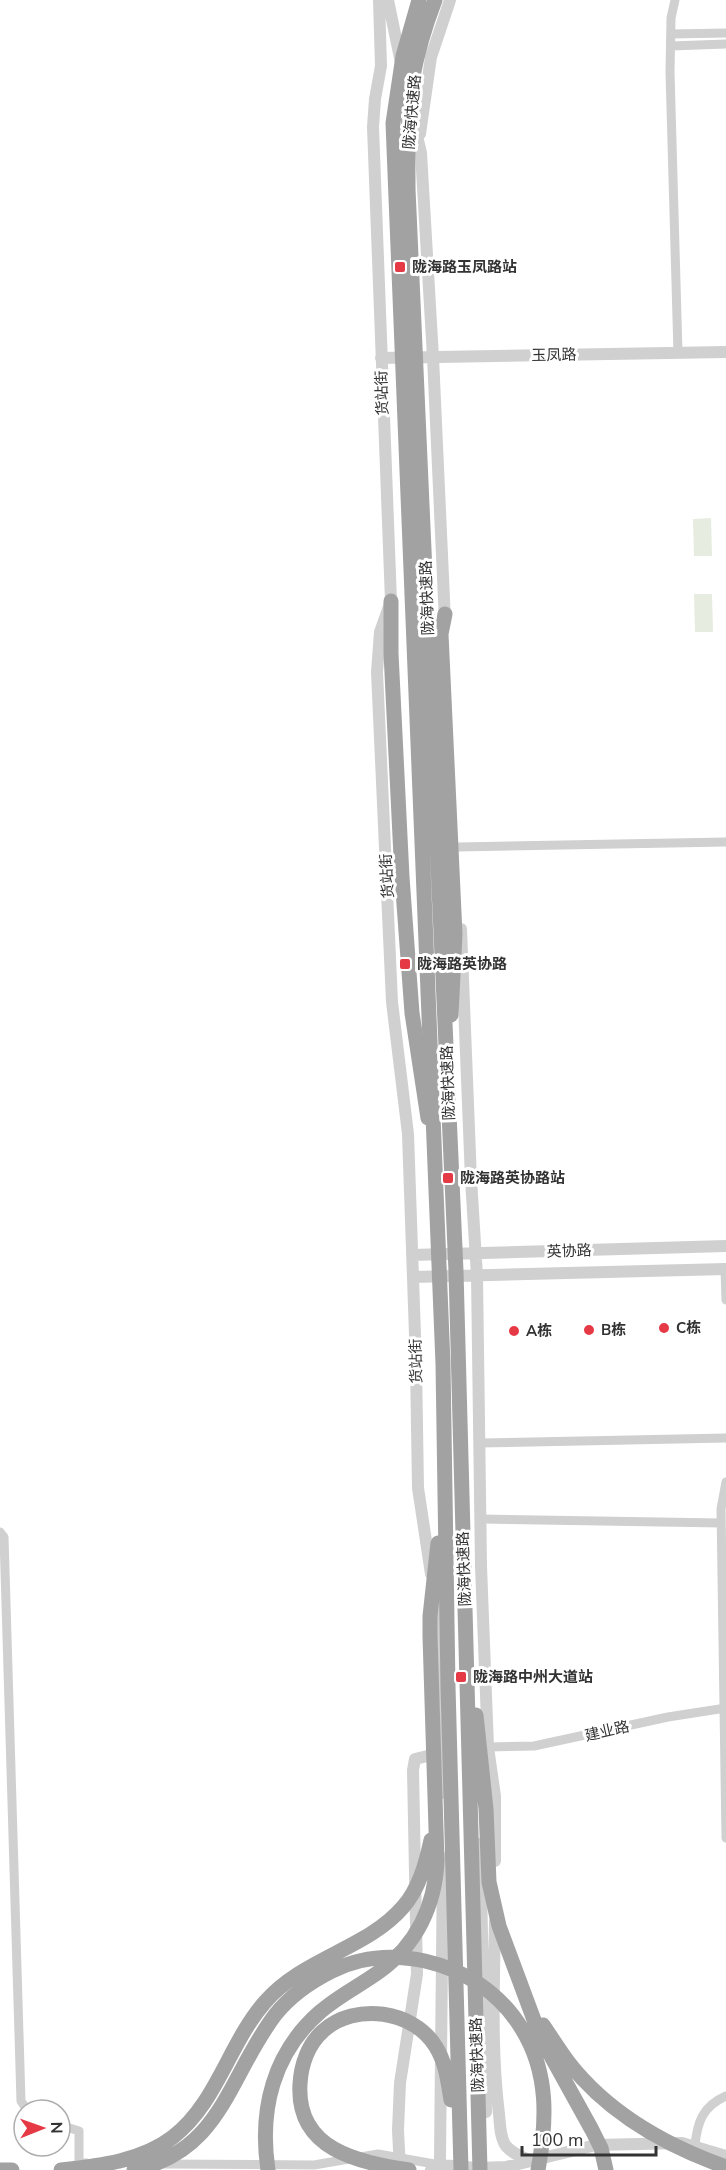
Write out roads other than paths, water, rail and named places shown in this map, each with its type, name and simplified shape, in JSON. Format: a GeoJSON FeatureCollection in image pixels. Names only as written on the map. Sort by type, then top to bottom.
{"type":"FeatureCollection","features":[{"type":"Feature","properties":{"kind":"highway","name":"陇海快速路"},"geometry":{"type":"LineString","coordinates":[[419,0],[403,56],[393,123],[443,1364],[448,1686],[461,2170]]}},
{"type":"Feature","properties":{"kind":"highway","name":"陇海快速路"},"geometry":{"type":"LineString","coordinates":[[435,0],[412,81],[408,180],[456,1271],[483,2163]]}},
{"type":"Feature","properties":{"kind":"highway"},"geometry":{"type":"LineString","coordinates":[[391,601],[391,653],[402,877],[412,1013],[435,1168]]}},
{"type":"Feature","properties":{"kind":"highway"},"geometry":{"type":"LineString","coordinates":[[445,614],[441,634],[455,934],[448,1088]]}},
{"type":"Feature","properties":{"kind":"highway"},"geometry":{"type":"LineString","coordinates":[[268,2170],[264,2132],[273,2082],[282,2059],[296,2038],[320,2012],[381,1970],[406,1948],[422,1923],[434,1892],[437,1861],[430,1616],[445,1478]]}},
{"type":"Feature","properties":{"kind":"highway"},"geometry":{"type":"LineString","coordinates":[[466,1645],[486,1809],[489,1882],[499,1926],[548,2052],[601,2148],[606,2170]]}},
{"type":"Feature","properties":{"kind":"highway"},"geometry":{"type":"LineString","coordinates":[[61,2170],[137,2157],[160,2146],[183,2129],[203,2105],[253,2019],[279,1988],[307,1968],[376,1930],[403,1907],[412,1895],[423,1870],[436,1817]]}},
{"type":"Feature","properties":{"kind":"highway"},"geometry":{"type":"LineString","coordinates":[[134,2170],[168,2159],[189,2146],[199,2136],[218,2112],[276,2013],[300,1990],[324,1975],[349,1964],[377,1957],[393,1956],[444,1965],[469,1977],[490,1992],[518,2022],[537,2059],[544,2094],[544,2128],[534,2165]]}},
{"type":"Feature","properties":{"kind":"highway"},"geometry":{"type":"LineString","coordinates":[[526,2000],[570,2064],[613,2107],[677,2148],[726,2168]]}},
{"type":"Feature","properties":{"kind":"highway"},"geometry":{"type":"LineString","coordinates":[[409,2170],[354,2159],[334,2150],[312,2130],[305,2117],[300,2101],[301,2068],[310,2047],[323,2031],[343,2019],[374,2013],[397,2017],[415,2026],[435,2045],[448,2078],[452,2106],[452,2147],[461,2170]]}},
{"type":"Feature","properties":{"kind":"highway"},"geometry":{"type":"LineString","coordinates":[[0,2170],[12,2170]]}},
{"type":"Feature","properties":{"kind":"street","name":"货站街"},"geometry":{"type":"LineString","coordinates":[[379,0],[381,66],[373,127],[391,601],[380,632],[378,672],[392,1002],[408,1134],[418,1488],[440,1635],[444,1912],[437,2164]]}},
{"type":"Feature","properties":{"kind":"street"},"geometry":{"type":"LineString","coordinates":[[388,0],[421,153]]}},
{"type":"Feature","properties":{"kind":"street"},"geometry":{"type":"LineString","coordinates":[[381,66],[395,0]]}},
{"type":"Feature","properties":{"kind":"street"},"geometry":{"type":"LineString","coordinates":[[450,0],[432,57],[424,94],[420,130],[458,847],[477,1276],[488,1748],[495,1796],[496,2092],[505,2145],[534,2165]]}},
{"type":"Feature","properties":{"kind":"street"},"geometry":{"type":"LineString","coordinates":[[675,0],[671,45],[678,353]]}},
{"type":"Feature","properties":{"kind":"street"},"geometry":{"type":"LineString","coordinates":[[671,34],[726,33]]}},
{"type":"Feature","properties":{"kind":"street"},"geometry":{"type":"LineString","coordinates":[[671,45],[726,44]]}},
{"type":"Feature","properties":{"kind":"street","name":"玉凤路"},"geometry":{"type":"LineString","coordinates":[[381,358],[726,352]]}},
{"type":"Feature","properties":{"kind":"street"},"geometry":{"type":"LineString","coordinates":[[458,847],[726,842]]}},
{"type":"Feature","properties":{"kind":"street","name":"英协路"},"geometry":{"type":"LineString","coordinates":[[412,1255],[726,1243]]}},
{"type":"Feature","properties":{"kind":"street"},"geometry":{"type":"LineString","coordinates":[[726,1269],[726,1300]]}},
{"type":"Feature","properties":{"kind":"street","name":"英协路"},"geometry":{"type":"LineString","coordinates":[[413,1277],[726,1269]]}},
{"type":"Feature","properties":{"kind":"street"},"geometry":{"type":"LineString","coordinates":[[480,1443],[726,1437]]}},
{"type":"Feature","properties":{"kind":"street"},"geometry":{"type":"LineString","coordinates":[[726,1482],[721,1509],[726,1838]]}},
{"type":"Feature","properties":{"kind":"street"},"geometry":{"type":"LineString","coordinates":[[481,1519],[721,1523]]}},
{"type":"Feature","properties":{"kind":"street"},"geometry":{"type":"LineString","coordinates":[[0,1532],[4,1537],[21,2098]]}},
{"type":"Feature","properties":{"kind":"street","name":"建业路"},"geometry":{"type":"LineString","coordinates":[[488,1748],[534,1746],[668,1717],[725,1708]]}},
{"type":"Feature","properties":{"kind":"street"},"geometry":{"type":"LineString","coordinates":[[483,2163],[480,1809],[488,1748]]}},
{"type":"Feature","properties":{"kind":"street"},"geometry":{"type":"LineString","coordinates":[[400,2164],[400,2083],[417,1974],[415,1759],[442,1753]]}},
{"type":"Feature","properties":{"kind":"street"},"geometry":{"type":"LineString","coordinates":[[695,2146],[696,2130],[705,2112],[714,2101],[726,2096]]}},
{"type":"Feature","properties":{"kind":"street"},"geometry":{"type":"LineString","coordinates":[[72,2129],[80,2131],[79,2163],[304,2166],[368,2154],[386,2154],[400,2164],[489,2168],[534,2165],[596,2145],[682,2143],[726,2156]]}},
{"type":"Feature","properties":{"kind":"place","name":"陇海路玉凤路站"},"geometry":{"type":"Point","coordinates":[400,267]}},
{"type":"Feature","properties":{"kind":"place","name":"陇海路英协路"},"geometry":{"type":"Point","coordinates":[405,964]}},
{"type":"Feature","properties":{"kind":"place","name":"陇海路英协路站"},"geometry":{"type":"Point","coordinates":[448,1178]}},
{"type":"Feature","properties":{"kind":"place","name":"C栋"},"geometry":{"type":"Point","coordinates":[664,1328]}},
{"type":"Feature","properties":{"kind":"place","name":"B栋"},"geometry":{"type":"Point","coordinates":[589,1330]}},
{"type":"Feature","properties":{"kind":"place","name":"A栋"},"geometry":{"type":"Point","coordinates":[514,1331]}},
{"type":"Feature","properties":{"kind":"place","name":"陇海路中州大道站"},"geometry":{"type":"Point","coordinates":[461,1677]}}]}
